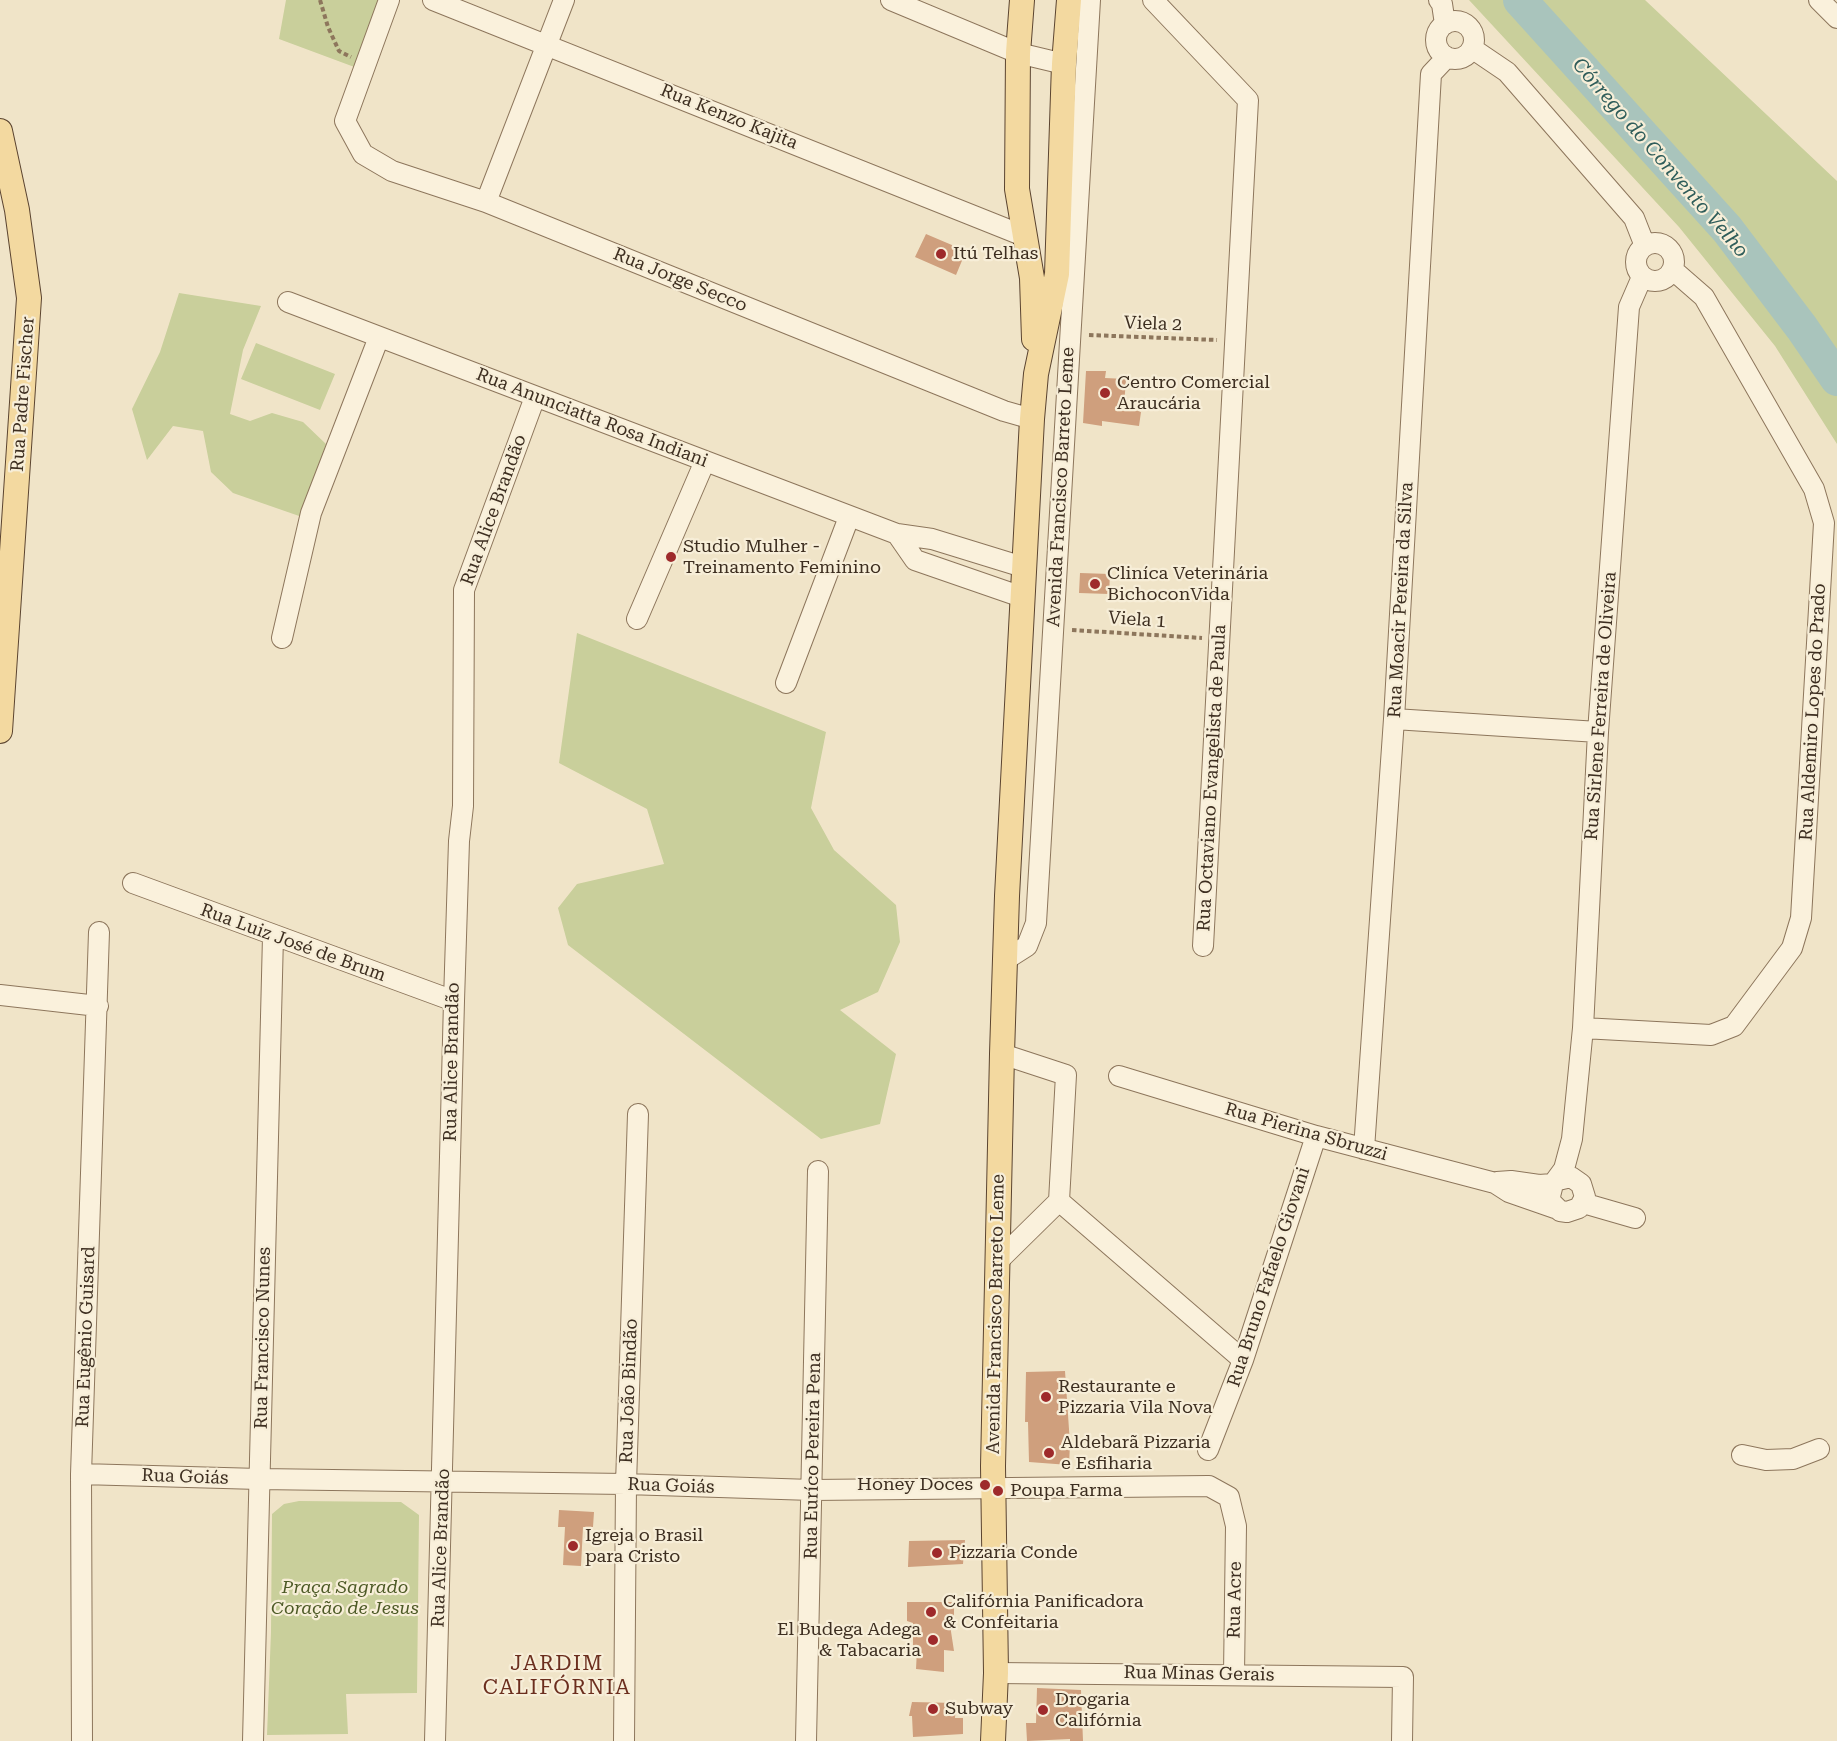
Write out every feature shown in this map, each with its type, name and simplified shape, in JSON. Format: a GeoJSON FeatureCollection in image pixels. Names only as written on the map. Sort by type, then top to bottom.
{"type":"FeatureCollection","features":[{"type":"Feature","properties":{"kind":"main road","name":"Avenida Francisco Barreto Leme"},"geometry":{"type":"LineString","coordinates":[[1022,0],[1018,53],[1017,189],[1032,278],[1036,374]]}},
{"type":"Feature","properties":{"kind":"main road","name":"Avenida Francisco Barreto Leme"},"geometry":{"type":"LineString","coordinates":[[993,1741],[996,1673],[993,1488],[1005,960],[1032,419],[1036,374],[1057,274],[1064,64],[1069,0]]}},
{"type":"Feature","properties":{"kind":"main road","name":"Rua Padre Fischer"},"geometry":{"type":"LineString","coordinates":[[0,131],[8,211],[29,298],[22,420],[6,545],[0,731]]}},
{"type":"Feature","properties":{"kind":"street"},"geometry":{"type":"LineString","coordinates":[[366,65],[389,0]]}},
{"type":"Feature","properties":{"kind":"street","name":"Rua Kenzo Kajita"},"geometry":{"type":"LineString","coordinates":[[433,0],[1024,236]]}},
{"type":"Feature","properties":{"kind":"street"},"geometry":{"type":"LineString","coordinates":[[486,202],[564,0]]}},
{"type":"Feature","properties":{"kind":"street"},"geometry":{"type":"LineString","coordinates":[[891,0],[1018,53],[1064,64]]}},
{"type":"Feature","properties":{"kind":"street","name":"Avenida Francisco Barreto Leme"},"geometry":{"type":"LineString","coordinates":[[1005,960],[1027,946],[1036,923],[1090,0]]}},
{"type":"Feature","properties":{"kind":"street","name":"Rua Octaviano Evangelista de Paula"},"geometry":{"type":"LineString","coordinates":[[1153,0],[1248,100],[1203,946]]}},
{"type":"Feature","properties":{"kind":"street"},"geometry":{"type":"LineString","coordinates":[[1439,0],[1442,4],[1445,24]]}},
{"type":"Feature","properties":{"kind":"street"},"geometry":{"type":"LineString","coordinates":[[1819,0],[1837,18]]}},
{"type":"Feature","properties":{"kind":"street"},"geometry":{"type":"LineString","coordinates":[[1455,21],[1464,23],[1472,30],[1475,39],[1473,49],[1466,56],[1456,59],[1447,57],[1439,51],[1436,41],[1438,31],[1445,24],[1455,21]]}},
{"type":"Feature","properties":{"kind":"street"},"geometry":{"type":"LineString","coordinates":[[1473,49],[1507,72],[1634,218],[1645,246]]}},
{"type":"Feature","properties":{"kind":"street","name":"Rua Moacir Pereira da Silva"},"geometry":{"type":"LineString","coordinates":[[1364,1149],[1394,719],[1431,74],[1447,57]]}},
{"type":"Feature","properties":{"kind":"street","name":"Rua Jorge Secco"},"geometry":{"type":"LineString","coordinates":[[366,65],[345,121],[363,154],[392,171],[486,202],[993,407],[1032,419]]}},
{"type":"Feature","properties":{"kind":"street"},"geometry":{"type":"LineString","coordinates":[[1657,243],[1667,248],[1674,258],[1673,270],[1665,279],[1653,281],[1642,277],[1636,267],[1637,255],[1645,246],[1657,243]]}},
{"type":"Feature","properties":{"kind":"street","name":"Rua Aldemiro Lopes do Prado"},"geometry":{"type":"LineString","coordinates":[[1583,1028],[1711,1035],[1734,1026],[1792,948],[1801,918],[1824,523],[1814,489],[1704,297],[1673,270]]}},
{"type":"Feature","properties":{"kind":"street","name":"Rua Sirlene Ferreira de Oliveira"},"geometry":{"type":"LineString","coordinates":[[1563,1181],[1576,1151],[1572,1139],[1583,1028],[1598,732],[1629,307],[1642,277]]}},
{"type":"Feature","properties":{"kind":"street","name":"Rua Anunciatta Rosa Indiani"},"geometry":{"type":"LineString","coordinates":[[288,302],[897,534],[932,538],[1023,567]]}},
{"type":"Feature","properties":{"kind":"street"},"geometry":{"type":"LineString","coordinates":[[282,638],[311,513],[379,337]]}},
{"type":"Feature","properties":{"kind":"street","name":"Rua Alice Brandão"},"geometry":{"type":"LineString","coordinates":[[435,1741],[454,1001],[459,841],[463,806],[464,590],[535,397]]}},
{"type":"Feature","properties":{"kind":"street"},"geometry":{"type":"LineString","coordinates":[[637,619],[705,461]]}},
{"type":"Feature","properties":{"kind":"street"},"geometry":{"type":"LineString","coordinates":[[786,683],[849,516]]}},
{"type":"Feature","properties":{"kind":"street"},"geometry":{"type":"LineString","coordinates":[[897,534],[915,560],[1022,597]]}},
{"type":"Feature","properties":{"kind":"street"},"geometry":{"type":"LineString","coordinates":[[1394,719],[1598,732]]}},
{"type":"Feature","properties":{"kind":"street","name":"Rua Luiz José de Brum"},"geometry":{"type":"LineString","coordinates":[[133,883],[454,1001]]}},
{"type":"Feature","properties":{"kind":"street","name":"Rua Eugênio Guisard"},"geometry":{"type":"LineString","coordinates":[[82,1741],[81,1474],[99,932]]}},
{"type":"Feature","properties":{"kind":"street","name":"Rua Francisco Nunes"},"geometry":{"type":"LineString","coordinates":[[253,1741],[273,936]]}},
{"type":"Feature","properties":{"kind":"street"},"geometry":{"type":"LineString","coordinates":[[0,995],[98,1006]]}},
{"type":"Feature","properties":{"kind":"street"},"geometry":{"type":"LineString","coordinates":[[998,1262],[1059,1201],[1066,1075],[1002,1054]]}},
{"type":"Feature","properties":{"kind":"street","name":"Rua Pierina Sbruzzi"},"geometry":{"type":"LineString","coordinates":[[1119,1076],[1316,1136],[1495,1183],[1509,1192],[1555,1208]]}},
{"type":"Feature","properties":{"kind":"street","name":"Rua João Bindão"},"geometry":{"type":"LineString","coordinates":[[624,1741],[626,1484],[638,1113]]}},
{"type":"Feature","properties":{"kind":"street","name":"Rua Bruno Fafaelo Giovani"},"geometry":{"type":"LineString","coordinates":[[1208,1450],[1243,1360],[1316,1136]]}},
{"type":"Feature","properties":{"kind":"street","name":"Rua Euríco Pereira Pena"},"geometry":{"type":"LineString","coordinates":[[806,1741],[818,1172]]}},
{"type":"Feature","properties":{"kind":"street","name":"Rua Pierina Sbruzzi"},"geometry":{"type":"LineString","coordinates":[[1495,1183],[1510,1181],[1539,1185],[1563,1181]]}},
{"type":"Feature","properties":{"kind":"street"},"geometry":{"type":"LineString","coordinates":[[1563,1181],[1584,1190],[1583,1203],[1579,1208],[1567,1212],[1555,1208],[1550,1196],[1563,1181]]}},
{"type":"Feature","properties":{"kind":"street"},"geometry":{"type":"LineString","coordinates":[[1059,1201],[1243,1360]]}},
{"type":"Feature","properties":{"kind":"street"},"geometry":{"type":"LineString","coordinates":[[1583,1203],[1635,1218]]}},
{"type":"Feature","properties":{"kind":"street"},"geometry":{"type":"LineString","coordinates":[[1742,1455],[1766,1460],[1793,1459],[1819,1449]]}},
{"type":"Feature","properties":{"kind":"street","name":"Rua Goiás"},"geometry":{"type":"LineString","coordinates":[[81,1474],[626,1484],[812,1490],[1209,1486],[1229,1497],[1236,1526]]}},
{"type":"Feature","properties":{"kind":"street","name":"Rua Acre"},"geometry":{"type":"LineString","coordinates":[[1234,1674],[1236,1526]]}},
{"type":"Feature","properties":{"kind":"street","name":"Rua Minas Gerais"},"geometry":{"type":"LineString","coordinates":[[996,1673],[1403,1677],[1402,1741]]}},
{"type":"Feature","properties":{"kind":"path"},"geometry":{"type":"LineString","coordinates":[[320,0],[328,27],[339,51],[366,65]]}},
{"type":"Feature","properties":{"kind":"path","name":"Viela 2"},"geometry":{"type":"LineString","coordinates":[[1070,334],[1235,340]]}},
{"type":"Feature","properties":{"kind":"path","name":"Viela 1"},"geometry":{"type":"LineString","coordinates":[[1053,629],[1219,639]]}},
{"type":"Feature","properties":{"kind":"green space"},"geometry":{"type":"Polygon","coordinates":[[[286,0],[378,0],[357,68],[279,39],[286,0]]]}},
{"type":"Feature","properties":{"kind":"green space"},"geometry":{"type":"Polygon","coordinates":[[[1469,0],[1645,0],[1837,181],[1837,444],[1775,346],[1679,227],[1469,0]]]}},
{"type":"Feature","properties":{"kind":"green space"},"geometry":{"type":"Polygon","coordinates":[[[179,293],[261,306],[243,350],[230,414],[250,421],[272,413],[303,422],[326,444],[302,517],[233,493],[211,472],[203,431],[173,426],[147,460],[132,409],[160,352],[179,293]]]}},
{"type":"Feature","properties":{"kind":"green space"},"geometry":{"type":"Polygon","coordinates":[[[256,343],[335,374],[320,410],[241,379],[256,343]]]}},
{"type":"Feature","properties":{"kind":"green space"},"geometry":{"type":"Polygon","coordinates":[[[577,633],[826,732],[811,808],[834,850],[896,905],[900,942],[878,992],[840,1010],[896,1054],[880,1124],[821,1139],[568,945],[558,908],[577,884],[664,864],[647,809],[559,763],[577,633]]]}},
{"type":"Feature","properties":{"kind":"green space","name":"Praça Sagrado Coração de Jesus"},"geometry":{"type":"Polygon","coordinates":[[[299,1501],[401,1502],[419,1515],[417,1693],[346,1694],[348,1734],[267,1735],[272,1514],[284,1504],[299,1501]]]}},
{"type":"Feature","properties":{"kind":"building","name":"Itú Telhas"},"geometry":{"type":"Polygon","coordinates":[[[926,234],[966,251],[956,275],[915,257],[926,234]]]}},
{"type":"Feature","properties":{"kind":"building","name":"Centro Comercial Araucária"},"geometry":{"type":"Polygon","coordinates":[[[1086,371],[1106,371],[1105,378],[1126,379],[1124,406],[1141,412],[1139,426],[1102,421],[1102,426],[1083,423],[1086,371]]]}},
{"type":"Feature","properties":{"kind":"building","name":"Cliníca Veterinária BichoconVida"},"geometry":{"type":"Polygon","coordinates":[[[1080,573],[1110,574],[1109,594],[1079,593],[1080,573]]]}},
{"type":"Feature","properties":{"kind":"building"},"geometry":{"type":"Polygon","coordinates":[[[1065,1371],[1070,1444],[1069,1465],[1029,1462],[1028,1422],[1025,1422],[1026,1372],[1065,1371]]]}},
{"type":"Feature","properties":{"kind":"building","name":"Igreja o Brasil para Cristo"},"geometry":{"type":"Polygon","coordinates":[[[559,1510],[594,1512],[593,1527],[583,1527],[581,1566],[563,1565],[565,1527],[558,1527],[559,1510]]]}},
{"type":"Feature","properties":{"kind":"building","name":"Pizzaria Conde"},"geometry":{"type":"Polygon","coordinates":[[[965,1540],[963,1564],[908,1567],[909,1541],[965,1540]]]}},
{"type":"Feature","properties":{"kind":"building"},"geometry":{"type":"Polygon","coordinates":[[[907,1602],[954,1602],[954,1625],[950,1625],[954,1651],[944,1650],[944,1672],[916,1669],[917,1650],[913,1650],[913,1623],[907,1621],[907,1602]]]}},
{"type":"Feature","properties":{"kind":"building"},"geometry":{"type":"Polygon","coordinates":[[[1037,1688],[1081,1690],[1083,1741],[1070,1741],[1070,1739],[1027,1741],[1026,1723],[1036,1723],[1037,1688]]]}},
{"type":"Feature","properties":{"kind":"building"},"geometry":{"type":"Polygon","coordinates":[[[912,1702],[956,1703],[955,1718],[963,1718],[963,1734],[913,1737],[912,1716],[909,1716],[912,1702]]]}},
{"type":"Feature","properties":{"kind":"waterway","name":"Córrego do Convento Velho"},"geometry":{"type":"LineString","coordinates":[[1520,0],[1727,229],[1802,328],[1837,379]]}},
{"type":"Feature","properties":{"kind":"place","name":"Itú Telhas"},"geometry":{"type":"Point","coordinates":[941,254]}},
{"type":"Feature","properties":{"kind":"place","name":"Centro Comercial Araucária"},"geometry":{"type":"Point","coordinates":[1105,393]}},
{"type":"Feature","properties":{"kind":"place","name":"Studio Mulher - Treinamento Feminino"},"geometry":{"type":"Point","coordinates":[671,557]}},
{"type":"Feature","properties":{"kind":"place","name":"Cliníca Veterinária BichoconVida"},"geometry":{"type":"Point","coordinates":[1095,584]}},
{"type":"Feature","properties":{"kind":"place","name":"Restaurante e Pizzaria Vila Nova"},"geometry":{"type":"Point","coordinates":[1046,1397]}},
{"type":"Feature","properties":{"kind":"place","name":"Aldebarã Pizzaria e Esfiharia"},"geometry":{"type":"Point","coordinates":[1049,1453]}},
{"type":"Feature","properties":{"kind":"place","name":"Honey Doces"},"geometry":{"type":"Point","coordinates":[985,1485]}},
{"type":"Feature","properties":{"kind":"place","name":"Poupa Farma"},"geometry":{"type":"Point","coordinates":[998,1491]}},
{"type":"Feature","properties":{"kind":"place","name":"Igreja o Brasil para Cristo"},"geometry":{"type":"Point","coordinates":[573,1546]}},
{"type":"Feature","properties":{"kind":"place","name":"Pizzaria Conde"},"geometry":{"type":"Point","coordinates":[937,1553]}},
{"type":"Feature","properties":{"kind":"place","name":"Califórnia Panificadora & Confeitaria"},"geometry":{"type":"Point","coordinates":[931,1612]}},
{"type":"Feature","properties":{"kind":"place","name":"El Budega Adega & Tabacaria"},"geometry":{"type":"Point","coordinates":[933,1640]}},
{"type":"Feature","properties":{"kind":"place","name":"Subway"},"geometry":{"type":"Point","coordinates":[933,1709]}},
{"type":"Feature","properties":{"kind":"place","name":"Drogaria Califórnia"},"geometry":{"type":"Point","coordinates":[1043,1710]}},
{"type":"Feature","properties":{"kind":"district","name":"JARDIM CALIFÓRNIA"},"geometry":{"type":"Point","coordinates":[557,1676]}}]}
